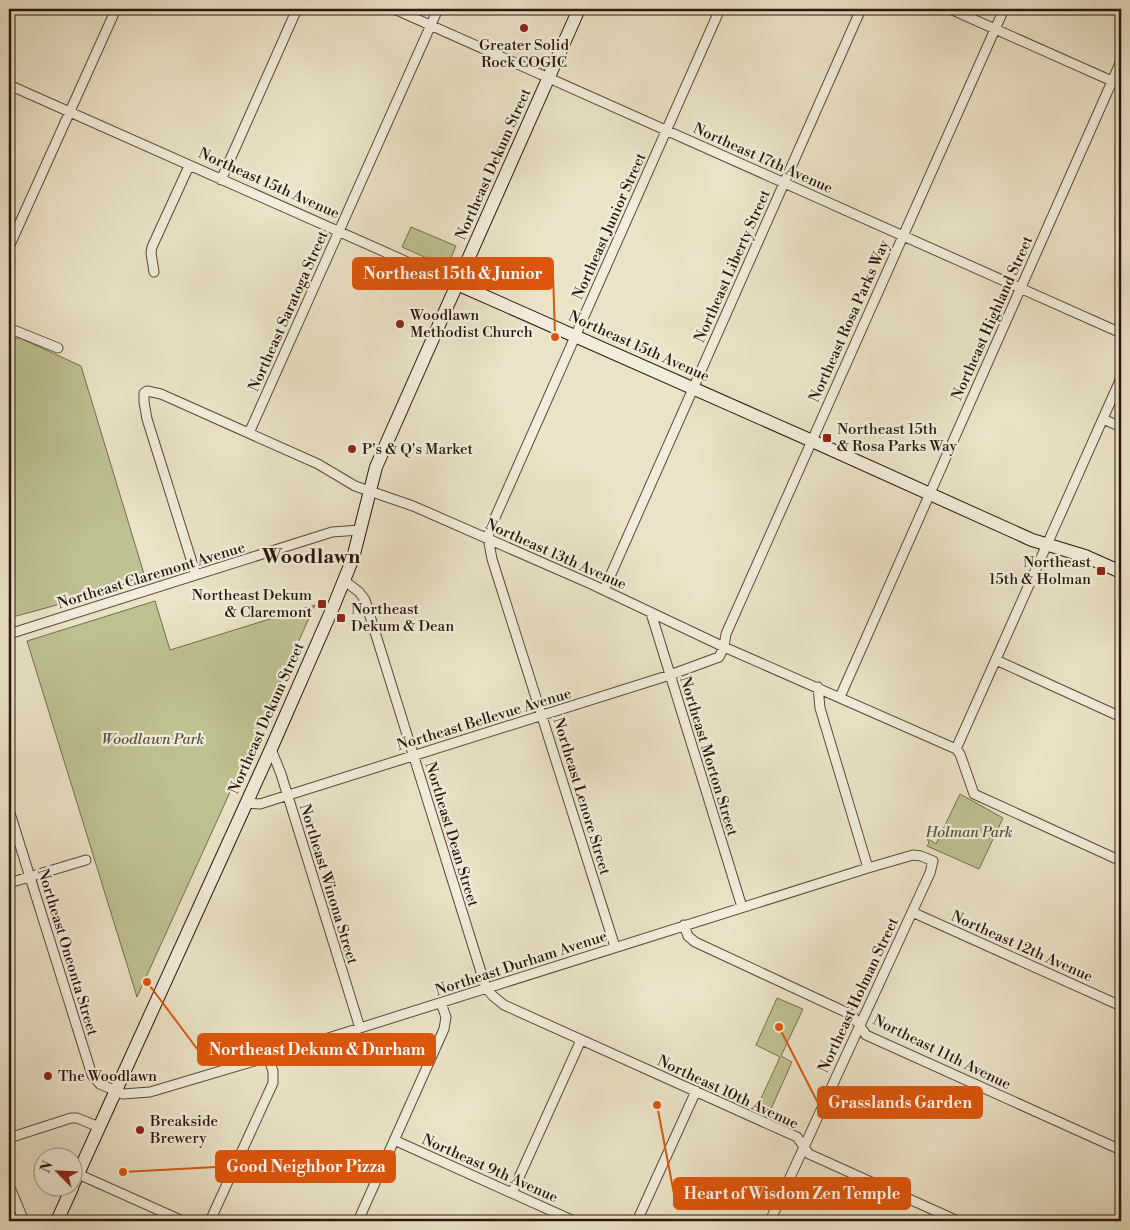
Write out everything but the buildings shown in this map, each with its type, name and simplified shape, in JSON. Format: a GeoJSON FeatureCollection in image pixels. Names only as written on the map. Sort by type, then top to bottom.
{"type":"FeatureCollection","features":[{"type":"Feature","properties":{"kind":"street"},"geometry":{"type":"LineString","coordinates":[[9,247],[116,9]]}},
{"type":"Feature","properties":{"kind":"street"},"geometry":{"type":"LineString","coordinates":[[220,180],[297,9]]}},
{"type":"Feature","properties":{"kind":"street","name":"Northeast 17th Avenue"},"geometry":{"type":"LineString","coordinates":[[394,9],[1121,333]]}},
{"type":"Feature","properties":{"kind":"street","name":"Northeast Saratoga Street"},"geometry":{"type":"LineString","coordinates":[[249,433],[438,9]]}},
{"type":"Feature","properties":{"kind":"street","name":"Northeast Dekum Street"},"geometry":{"type":"LineString","coordinates":[[82,1165],[271,749],[345,581],[376,466],[580,9]]}},
{"type":"Feature","properties":{"kind":"street","name":"Northeast Junior Street"},"geometry":{"type":"LineString","coordinates":[[488,538],[490,529],[575,335],[720,9]]}},
{"type":"Feature","properties":{"kind":"street","name":"Northeast Liberty Street"},"geometry":{"type":"LineString","coordinates":[[604,590],[861,9]]}},
{"type":"Feature","properties":{"kind":"street"},"geometry":{"type":"LineString","coordinates":[[950,9],[1117,83]]}},
{"type":"Feature","properties":{"kind":"street","name":"Northeast Rosa Parks Way"},"geometry":{"type":"LineString","coordinates":[[724,646],[726,634],[1004,9]]}},
{"type":"Feature","properties":{"kind":"street","name":"Northeast Highland Street"},"geometry":{"type":"LineString","coordinates":[[840,697],[1021,288],[1117,83],[1121,61]]}},
{"type":"Feature","properties":{"kind":"street","name":"Northeast 15th Avenue"},"geometry":{"type":"LineString","coordinates":[[9,85],[220,180],[812,440],[1032,540],[1085,556],[1121,572]]}},
{"type":"Feature","properties":{"kind":"street"},"geometry":{"type":"LineString","coordinates":[[154,272],[150,253],[189,166]]}},
{"type":"Feature","properties":{"kind":"street"},"geometry":{"type":"LineString","coordinates":[[9,330],[58,348]]}},
{"type":"Feature","properties":{"kind":"street"},"geometry":{"type":"LineString","coordinates":[[1121,378],[956,750],[960,754],[974,794],[1121,861]]}},
{"type":"Feature","properties":{"kind":"street","name":"Northeast 13th Avenue"},"geometry":{"type":"LineString","coordinates":[[196,575],[147,419],[144,402],[144,393],[147,391],[161,394],[318,464],[355,486],[413,506],[488,538],[956,750]]}},
{"type":"Feature","properties":{"kind":"street"},"geometry":{"type":"LineString","coordinates":[[1103,419],[1121,427]]}},
{"type":"Feature","properties":{"kind":"street","name":"Northeast Claremont Avenue"},"geometry":{"type":"LineString","coordinates":[[9,634],[332,532],[360,530]]}},
{"type":"Feature","properties":{"kind":"street","name":"Northeast Lenore Street"},"geometry":{"type":"LineString","coordinates":[[488,538],[492,559],[615,947]]}},
{"type":"Feature","properties":{"kind":"street","name":"Northeast Dean Street"},"geometry":{"type":"LineString","coordinates":[[345,581],[359,592],[365,600],[486,988]]}},
{"type":"Feature","properties":{"kind":"street","name":"Northeast Morton Street"},"geometry":{"type":"LineString","coordinates":[[651,613],[742,907]]}},
{"type":"Feature","properties":{"kind":"street","name":"Northeast Bellevue Avenue"},"geometry":{"type":"LineString","coordinates":[[246,803],[260,804],[670,675],[717,658],[724,646]]}},
{"type":"Feature","properties":{"kind":"street"},"geometry":{"type":"LineString","coordinates":[[996,660],[1121,717]]}},
{"type":"Feature","properties":{"kind":"street"},"geometry":{"type":"LineString","coordinates":[[818,687],[820,708],[868,868]]}},
{"type":"Feature","properties":{"kind":"street","name":"Northeast Winona Street"},"geometry":{"type":"LineString","coordinates":[[271,749],[360,1028]]}},
{"type":"Feature","properties":{"kind":"street","name":"Northeast Oneonta Street"},"geometry":{"type":"LineString","coordinates":[[9,810],[92,1075],[100,1084],[116,1092]]}},
{"type":"Feature","properties":{"kind":"street","name":"Northeast Durham Avenue"},"geometry":{"type":"LineString","coordinates":[[116,1092],[131,1094],[150,1092],[268,1057],[684,925],[913,855],[933,861]]}},
{"type":"Feature","properties":{"kind":"street"},"geometry":{"type":"LineString","coordinates":[[9,883],[86,860]]}},
{"type":"Feature","properties":{"kind":"street","name":"Northeast Holman Street"},"geometry":{"type":"LineString","coordinates":[[770,1221],[930,873],[933,861]]}},
{"type":"Feature","properties":{"kind":"street","name":"Northeast 12th Avenue"},"geometry":{"type":"LineString","coordinates":[[912,912],[1121,1006]]}},
{"type":"Feature","properties":{"kind":"street","name":"Northeast 11th Avenue"},"geometry":{"type":"LineString","coordinates":[[684,925],[688,936],[695,942],[852,1015],[866,1035],[1121,1150]]}},
{"type":"Feature","properties":{"kind":"street","name":"Northeast 10th Avenue"},"geometry":{"type":"LineString","coordinates":[[486,988],[498,1002],[797,1137],[809,1154],[958,1221]]}},
{"type":"Feature","properties":{"kind":"street"},"geometry":{"type":"LineString","coordinates":[[358,1221],[446,1023],[446,1016],[441,1003]]}},
{"type":"Feature","properties":{"kind":"street"},"geometry":{"type":"LineString","coordinates":[[512,1193],[582,1040]]}},
{"type":"Feature","properties":{"kind":"street"},"geometry":{"type":"LineString","coordinates":[[210,1221],[273,1083],[268,1057]]}},
{"type":"Feature","properties":{"kind":"street"},"geometry":{"type":"LineString","coordinates":[[637,1221],[696,1091]]}},
{"type":"Feature","properties":{"kind":"street"},"geometry":{"type":"LineString","coordinates":[[9,1138],[71,1118],[77,1118],[99,1127]]}},
{"type":"Feature","properties":{"kind":"street","name":"Northeast 9th Avenue"},"geometry":{"type":"LineString","coordinates":[[394,1140],[574,1221]]}},
{"type":"Feature","properties":{"kind":"street"},"geometry":{"type":"LineString","coordinates":[[82,1176],[183,1221]]}},
{"type":"Feature","properties":{"kind":"street"},"geometry":{"type":"LineString","coordinates":[[9,1185],[24,1221]]}},
{"type":"Feature","properties":{"kind":"street","name":"Northeast Dekum Street"},"geometry":{"type":"LineString","coordinates":[[57,1221],[67,1198]]}},
{"type":"Feature","properties":{"kind":"green space"},"geometry":{"type":"Polygon","coordinates":[[[411,227],[456,246],[447,267],[402,247],[411,227]]]}},
{"type":"Feature","properties":{"kind":"green space"},"geometry":{"type":"Polygon","coordinates":[[[13,338],[20,338],[81,366],[144,574],[112,590],[9,618],[9,341],[13,338]]]}},
{"type":"Feature","properties":{"kind":"green space","name":"Woodlawn Park"},"geometry":{"type":"Polygon","coordinates":[[[155,601],[170,650],[315,605],[137,997],[27,641],[155,601]]]}},
{"type":"Feature","properties":{"kind":"green space","name":"Holman Park"},"geometry":{"type":"Polygon","coordinates":[[[960,794],[1003,818],[979,869],[927,846],[929,843],[927,838],[936,844],[960,794]]]}},
{"type":"Feature","properties":{"kind":"green space"},"geometry":{"type":"Polygon","coordinates":[[[777,998],[803,1009],[781,1056],[792,1062],[771,1109],[759,1103],[780,1057],[756,1045],[777,998]]]}},
{"type":"Feature","properties":{"kind":"place","name":"Greater Solid Rock COGIC"},"geometry":{"type":"Point","coordinates":[524,28]}},
{"type":"Feature","properties":{"kind":"place","name":"Woodlawn Methodist Church"},"geometry":{"type":"Point","coordinates":[400,324]}},
{"type":"Feature","properties":{"kind":"place","name":"Northeast 15th & Junior"},"geometry":{"type":"Point","coordinates":[555,337]}},
{"type":"Feature","properties":{"kind":"place","name":"Northeast 15th & Rosa Parks Way"},"geometry":{"type":"Point","coordinates":[827,438]}},
{"type":"Feature","properties":{"kind":"place","name":"P's & Q's Market"},"geometry":{"type":"Point","coordinates":[352,449]}},
{"type":"Feature","properties":{"kind":"place","name":"Northeast 15th & Holman"},"geometry":{"type":"Point","coordinates":[1101,571]}},
{"type":"Feature","properties":{"kind":"place","name":"Northeast Dekum & Claremont"},"geometry":{"type":"Point","coordinates":[322,604]}},
{"type":"Feature","properties":{"kind":"place","name":"Northeast Dekum & Dean"},"geometry":{"type":"Point","coordinates":[341,618]}},
{"type":"Feature","properties":{"kind":"place","name":"Northeast Dekum & Durham"},"geometry":{"type":"Point","coordinates":[147,982]}},
{"type":"Feature","properties":{"kind":"place","name":"Grasslands Garden"},"geometry":{"type":"Point","coordinates":[779,1027]}},
{"type":"Feature","properties":{"kind":"place","name":"The Woodlawn"},"geometry":{"type":"Point","coordinates":[48,1076]}},
{"type":"Feature","properties":{"kind":"place","name":"Heart of Wisdom Zen Temple"},"geometry":{"type":"Point","coordinates":[657,1105]}},
{"type":"Feature","properties":{"kind":"place","name":"Breakside Brewery"},"geometry":{"type":"Point","coordinates":[140,1130]}},
{"type":"Feature","properties":{"kind":"place","name":"Good Neighbor Pizza"},"geometry":{"type":"Point","coordinates":[123,1172]}},
{"type":"Feature","properties":{"kind":"district","name":"Woodlawn"},"geometry":{"type":"Point","coordinates":[311,556]}}]}
